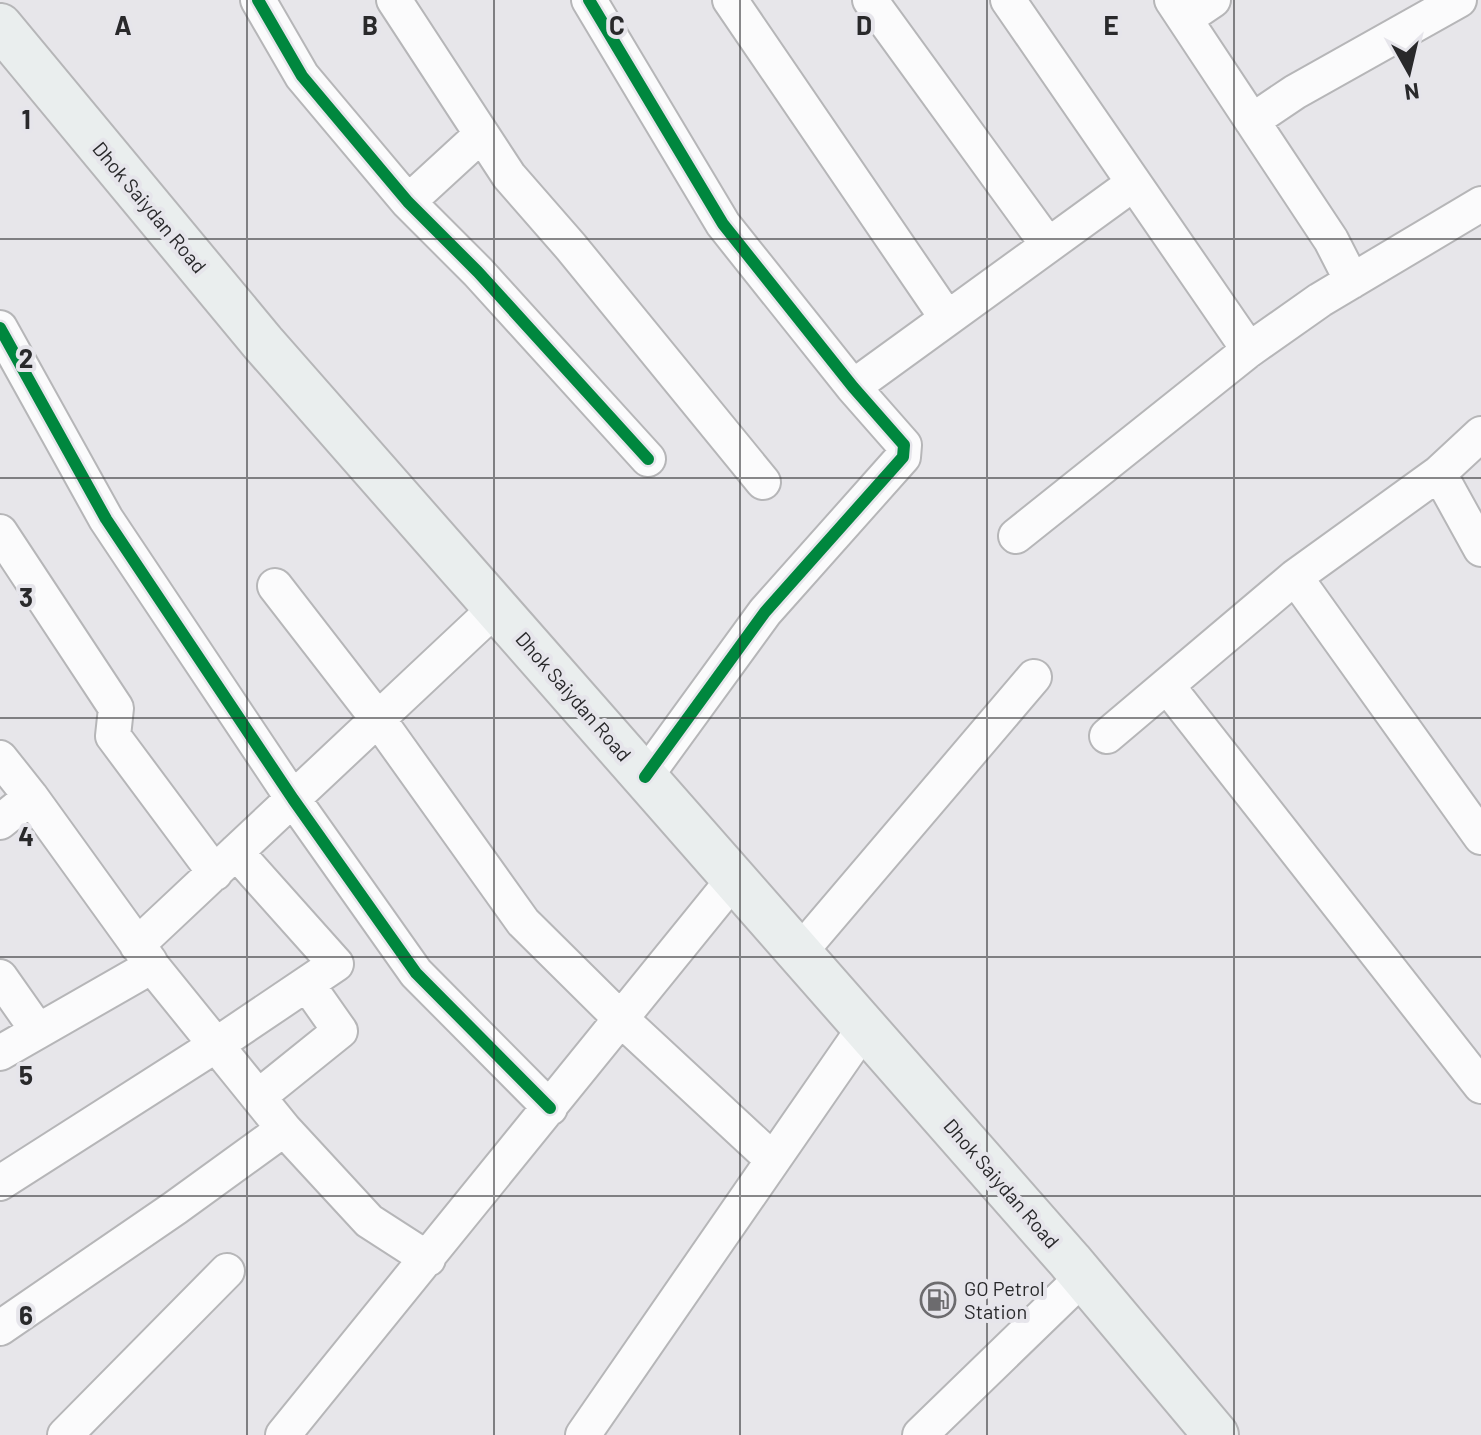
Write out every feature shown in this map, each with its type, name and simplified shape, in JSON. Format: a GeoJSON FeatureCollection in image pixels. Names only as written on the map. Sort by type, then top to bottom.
{"type":"FeatureCollection","features":[{"type":"Feature","properties":{"kind":"main road","name":"Dhok Saiydan Road"},"geometry":{"type":"LineString","coordinates":[[0,26],[263,343],[865,1027],[1216,1435]]}},
{"type":"Feature","properties":{"kind":"street"},"geometry":{"type":"LineString","coordinates":[[258,0],[302,76],[408,202],[478,272],[648,459]]}},
{"type":"Feature","properties":{"kind":"street"},"geometry":{"type":"LineString","coordinates":[[394,0],[509,176],[763,482]]}},
{"type":"Feature","properties":{"kind":"street"},"geometry":{"type":"LineString","coordinates":[[589,0],[723,224],[853,387],[904,445],[903,457],[765,612],[645,777]]}},
{"type":"Feature","properties":{"kind":"street"},"geometry":{"type":"LineString","coordinates":[[730,0],[947,318]]}},
{"type":"Feature","properties":{"kind":"street"},"geometry":{"type":"LineString","coordinates":[[870,0],[1048,245]]}},
{"type":"Feature","properties":{"kind":"street"},"geometry":{"type":"LineString","coordinates":[[1008,0],[1249,350]]}},
{"type":"Feature","properties":{"kind":"street"},"geometry":{"type":"LineString","coordinates":[[1213,0],[1178,10],[1331,240],[1352,281]]}},
{"type":"Feature","properties":{"kind":"street"},"geometry":{"type":"LineString","coordinates":[[1252,121],[1295,92],[1459,0]]}},
{"type":"Feature","properties":{"kind":"street"},"geometry":{"type":"LineString","coordinates":[[408,202],[481,135]]}},
{"type":"Feature","properties":{"kind":"street"},"geometry":{"type":"LineString","coordinates":[[853,387],[1134,183]]}},
{"type":"Feature","properties":{"kind":"street"},"geometry":{"type":"LineString","coordinates":[[1016,536],[1249,350],[1320,300],[1481,204]]}},
{"type":"Feature","properties":{"kind":"street"},"geometry":{"type":"LineString","coordinates":[[0,328],[106,519],[293,799],[416,973],[550,1108]]}},
{"type":"Feature","properties":{"kind":"street"},"geometry":{"type":"LineString","coordinates":[[1107,736],[1295,577],[1439,473],[1481,434]]}},
{"type":"Feature","properties":{"kind":"street"},"geometry":{"type":"LineString","coordinates":[[1439,473],[1481,549]]}},
{"type":"Feature","properties":{"kind":"street"},"geometry":{"type":"LineString","coordinates":[[0,1183],[336,964],[225,862],[113,736],[116,708],[4,546]]}},
{"type":"Feature","properties":{"kind":"street"},"geometry":{"type":"LineString","coordinates":[[1295,577],[1481,837]]}},
{"type":"Feature","properties":{"kind":"street"},"geometry":{"type":"LineString","coordinates":[[275,586],[378,719],[523,922],[621,1019],[773,1160]]}},
{"type":"Feature","properties":{"kind":"street"},"geometry":{"type":"LineString","coordinates":[[0,1053],[38,1031],[145,956],[225,862],[496,608]]}},
{"type":"Feature","properties":{"kind":"street"},"geometry":{"type":"LineString","coordinates":[[799,953],[1034,677]]}},
{"type":"Feature","properties":{"kind":"street"},"geometry":{"type":"LineString","coordinates":[[1168,687],[1481,1086]]}},
{"type":"Feature","properties":{"kind":"street"},"geometry":{"type":"LineString","coordinates":[[0,758],[145,956],[284,1129],[369,1221],[428,1259]]}},
{"type":"Feature","properties":{"kind":"street"},"geometry":{"type":"LineString","coordinates":[[0,822],[31,797]]}},
{"type":"Feature","properties":{"kind":"street"},"geometry":{"type":"LineString","coordinates":[[283,1435],[734,879]]}},
{"type":"Feature","properties":{"kind":"street"},"geometry":{"type":"LineString","coordinates":[[0,977],[38,1031]]}},
{"type":"Feature","properties":{"kind":"street"},"geometry":{"type":"LineString","coordinates":[[258,1097],[340,1031],[307,984]]}},
{"type":"Feature","properties":{"kind":"street"},"geometry":{"type":"LineString","coordinates":[[583,1435],[865,1027]]}},
{"type":"Feature","properties":{"kind":"street"},"geometry":{"type":"LineString","coordinates":[[0,1328],[284,1129]]}},
{"type":"Feature","properties":{"kind":"street"},"geometry":{"type":"LineString","coordinates":[[65,1435],[227,1271]]}},
{"type":"Feature","properties":{"kind":"street"},"geometry":{"type":"LineString","coordinates":[[920,1435],[1083,1277]]}},
{"type":"Feature","properties":{"kind":"cycle path"},"geometry":{"type":"LineString","coordinates":[[258,0],[302,76],[408,202],[478,272],[648,459]]}},
{"type":"Feature","properties":{"kind":"cycle path"},"geometry":{"type":"LineString","coordinates":[[589,0],[723,224],[853,387],[904,445],[903,457],[765,612],[645,777]]}},
{"type":"Feature","properties":{"kind":"cycle path"},"geometry":{"type":"LineString","coordinates":[[0,328],[106,519],[293,799],[416,973],[550,1108]]}},
{"type":"Feature","properties":{"kind":"place","name":"GO Petrol Station"},"geometry":{"type":"Point","coordinates":[938,1300]}}]}
